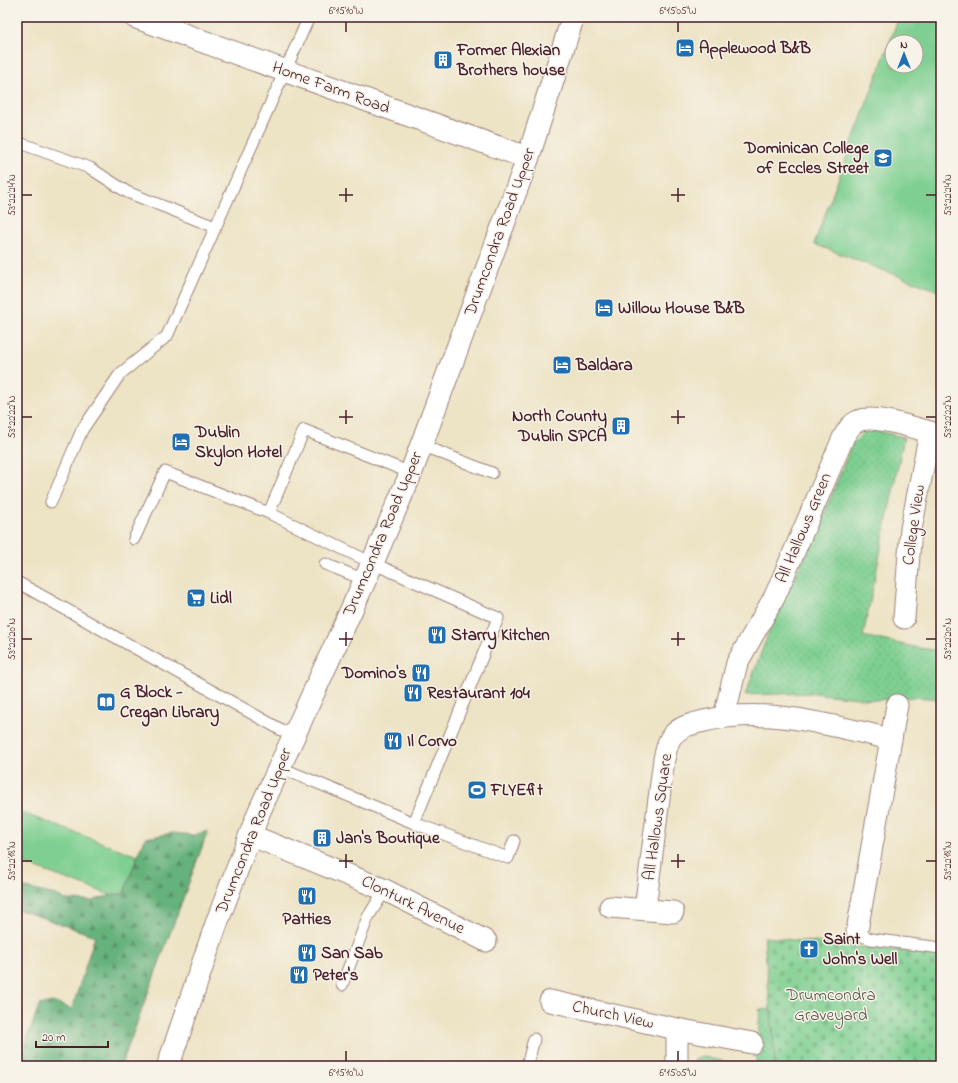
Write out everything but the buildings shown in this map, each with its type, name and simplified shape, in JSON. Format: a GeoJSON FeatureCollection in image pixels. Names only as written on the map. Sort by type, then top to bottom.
{"type":"FeatureCollection","features":[{"type":"Feature","properties":{"kind":"main road","name":"Home Farm Road"},"geometry":{"type":"LineString","coordinates":[[135,17],[157,21],[286,71],[528,158]]}},
{"type":"Feature","properties":{"kind":"main road","name":"Drumcondra Road Upper"},"geometry":{"type":"LineString","coordinates":[[168,1066],[217,922],[250,835],[279,766],[294,737],[411,473],[528,158],[573,17]]}},
{"type":"Feature","properties":{"kind":"street","name":"All Hallows Green"},"geometry":{"type":"LineString","coordinates":[[724,717],[737,663],[775,596],[844,436],[850,426],[860,420],[873,419],[889,421],[935,434]]}},
{"type":"Feature","properties":{"kind":"street","name":"College View"},"geometry":{"type":"LineString","coordinates":[[904,618],[911,528],[935,434]]}},
{"type":"Feature","properties":{"kind":"street"},"geometry":{"type":"LineString","coordinates":[[857,931],[897,705]]}},
{"type":"Feature","properties":{"kind":"street","name":"All Hallows Square"},"geometry":{"type":"LineString","coordinates":[[645,909],[664,759],[670,738],[686,726],[724,717],[780,715],[891,739]]}},
{"type":"Feature","properties":{"kind":"street","name":"Clonturk Avenue"},"geometry":{"type":"LineString","coordinates":[[250,835],[385,890],[486,941]]}},
{"type":"Feature","properties":{"kind":"street"},"geometry":{"type":"LineString","coordinates":[[610,907],[674,912]]}},
{"type":"Feature","properties":{"kind":"street","name":"Church View"},"geometry":{"type":"LineString","coordinates":[[550,1001],[677,1029],[752,1043]]}},
{"type":"Feature","properties":{"kind":"street","name":"Church View"},"geometry":{"type":"LineString","coordinates":[[677,1029],[677,1066]]}},
{"type":"Feature","properties":{"kind":"lane"},"geometry":{"type":"LineString","coordinates":[[52,502],[82,430],[120,374],[167,336],[309,17]]}},
{"type":"Feature","properties":{"kind":"lane"},"geometry":{"type":"LineString","coordinates":[[17,142],[90,168],[127,192],[215,227]]}},
{"type":"Feature","properties":{"kind":"lane"},"geometry":{"type":"LineString","coordinates":[[269,513],[304,430],[411,473]]}},
{"type":"Feature","properties":{"kind":"lane"},"geometry":{"type":"LineString","coordinates":[[421,445],[492,473]]}},
{"type":"Feature","properties":{"kind":"lane"},"geometry":{"type":"LineString","coordinates":[[134,539],[165,472],[269,513],[310,531],[368,572]]}},
{"type":"Feature","properties":{"kind":"lane"},"geometry":{"type":"LineString","coordinates":[[325,564],[368,572],[498,618],[414,823]]}},
{"type":"Feature","properties":{"kind":"lane"},"geometry":{"type":"LineString","coordinates":[[17,582],[294,737]]}},
{"type":"Feature","properties":{"kind":"lane"},"geometry":{"type":"LineString","coordinates":[[279,766],[414,823],[508,858],[514,841]]}},
{"type":"Feature","properties":{"kind":"lane"},"geometry":{"type":"LineString","coordinates":[[342,984],[368,917],[385,890]]}},
{"type":"Feature","properties":{"kind":"lane"},"geometry":{"type":"LineString","coordinates":[[857,931],[860,935],[871,939],[941,948]]}},
{"type":"Feature","properties":{"kind":"lane"},"geometry":{"type":"LineString","coordinates":[[528,1066],[534,1039]]}},
{"type":"Feature","properties":{"kind":"green space","name":"Dominican College of Eccles Street"},"geometry":{"type":"Polygon","coordinates":[[[899,17],[941,17],[941,292],[814,244],[884,57],[884,74],[924,74],[924,34],[893,34],[899,17]]]}},
{"type":"Feature","properties":{"kind":"green space"},"geometry":{"type":"Polygon","coordinates":[[[867,429],[904,437],[863,636],[919,648],[941,651],[941,699],[915,697],[875,700],[813,693],[745,695],[772,624],[821,522],[852,444],[867,429]]]}},
{"type":"Feature","properties":{"kind":"green space"},"geometry":{"type":"Polygon","coordinates":[[[17,811],[143,858],[127,901],[17,861],[17,811]]]}},
{"type":"Feature","properties":{"kind":"green space"},"geometry":{"type":"Polygon","coordinates":[[[208,831],[121,1066],[23,1066],[21,1056],[39,1005],[52,1002],[72,1009],[95,936],[17,909],[17,884],[21,887],[56,895],[66,900],[93,901],[124,893],[140,849],[146,838],[172,833],[194,835],[208,831]]]}},
{"type":"Feature","properties":{"kind":"green space","name":"Drumcondra Graveyard"},"geometry":{"type":"Polygon","coordinates":[[[764,937],[941,955],[941,1066],[775,1066],[764,937]]]}},
{"type":"Feature","properties":{"kind":"green space"},"geometry":{"type":"Polygon","coordinates":[[[760,1009],[771,1010],[775,1066],[756,1066],[760,1009]]]}},
{"type":"Feature","properties":{"kind":"green space"},"geometry":{"type":"Polygon","coordinates":[[[700,1057],[746,1066],[694,1066],[695,1060],[700,1057]]]}},
{"type":"Feature","properties":{"kind":"place","name":"Applewood B&B"},"geometry":{"type":"Point","coordinates":[685,48]}},
{"type":"Feature","properties":{"kind":"place","name":"Former Alexian Brothers house"},"geometry":{"type":"Point","coordinates":[443,60]}},
{"type":"Feature","properties":{"kind":"place","name":"Dominican College of Eccles Street"},"geometry":{"type":"Point","coordinates":[883,158]}},
{"type":"Feature","properties":{"kind":"place","name":"Willow House B&B"},"geometry":{"type":"Point","coordinates":[604,308]}},
{"type":"Feature","properties":{"kind":"place","name":"Baldara"},"geometry":{"type":"Point","coordinates":[562,365]}},
{"type":"Feature","properties":{"kind":"place","name":"North County Dublin SPCA"},"geometry":{"type":"Point","coordinates":[621,426]}},
{"type":"Feature","properties":{"kind":"place","name":"Dublin Skylon Hotel"},"geometry":{"type":"Point","coordinates":[181,442]}},
{"type":"Feature","properties":{"kind":"place","name":"Lidl"},"geometry":{"type":"Point","coordinates":[196,598]}},
{"type":"Feature","properties":{"kind":"place","name":"Starry Kitchen"},"geometry":{"type":"Point","coordinates":[437,635]}},
{"type":"Feature","properties":{"kind":"place","name":"Domino's"},"geometry":{"type":"Point","coordinates":[421,673]}},
{"type":"Feature","properties":{"kind":"place","name":"Restaurant 104"},"geometry":{"type":"Point","coordinates":[413,693]}},
{"type":"Feature","properties":{"kind":"place","name":"G Block - Cregan Library"},"geometry":{"type":"Point","coordinates":[106,702]}},
{"type":"Feature","properties":{"kind":"place","name":"Il Corvo"},"geometry":{"type":"Point","coordinates":[393,741]}},
{"type":"Feature","properties":{"kind":"place","name":"FLYEfit"},"geometry":{"type":"Point","coordinates":[477,790]}},
{"type":"Feature","properties":{"kind":"place","name":"Jan's Boutique"},"geometry":{"type":"Point","coordinates":[322,838]}},
{"type":"Feature","properties":{"kind":"place","name":"Patties"},"geometry":{"type":"Point","coordinates":[307,896]}},
{"type":"Feature","properties":{"kind":"place","name":"Saint John's Well"},"geometry":{"type":"Point","coordinates":[809,949]}},
{"type":"Feature","properties":{"kind":"place","name":"San Sab"},"geometry":{"type":"Point","coordinates":[307,953]}},
{"type":"Feature","properties":{"kind":"place","name":"Peter's"},"geometry":{"type":"Point","coordinates":[299,975]}}]}
